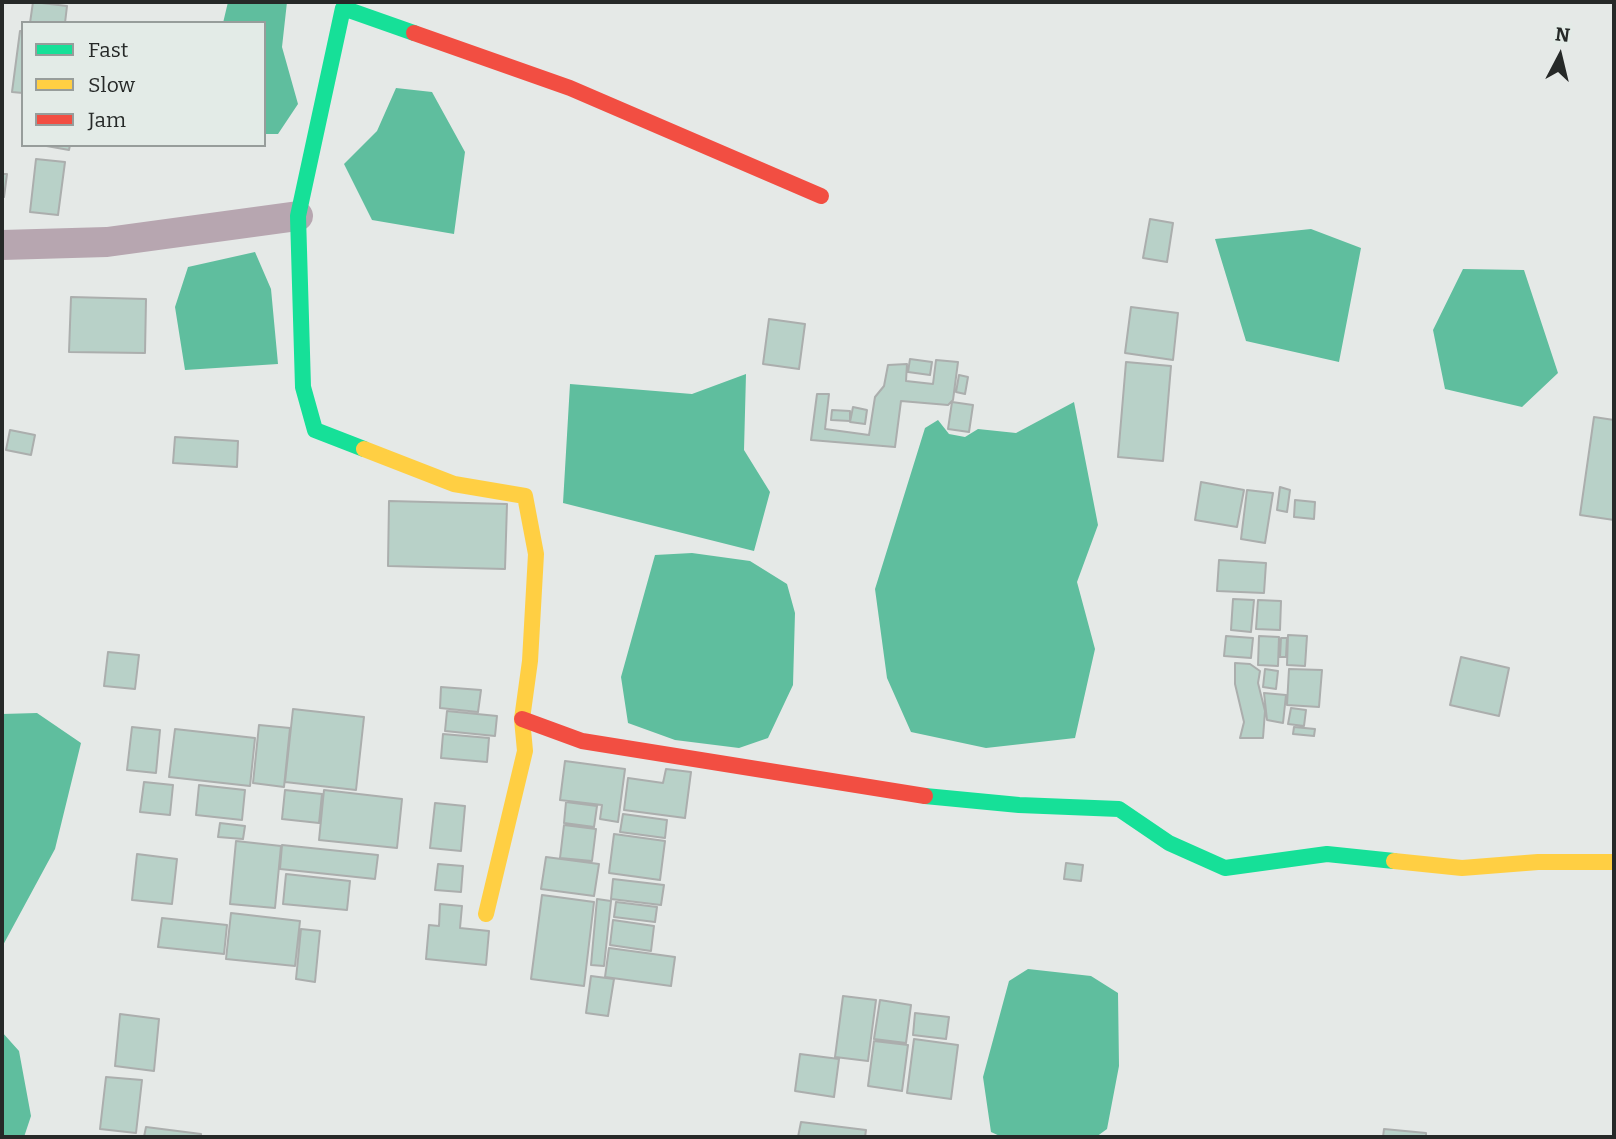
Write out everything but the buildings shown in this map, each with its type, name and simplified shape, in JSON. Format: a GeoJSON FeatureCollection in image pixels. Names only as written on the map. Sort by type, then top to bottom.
{"type":"FeatureCollection","features":[{"type":"Feature","properties":{"kind":"street"},"geometry":{"type":"LineString","coordinates":[[485,915],[509,814],[520,781],[525,751],[522,719],[530,661],[537,554],[525,496],[454,484],[315,430],[303,387],[298,216],[343,8],[570,88],[821,196]]}},
{"type":"Feature","properties":{"kind":"street"},"geometry":{"type":"LineString","coordinates":[[2,245],[107,242],[298,216]]}},
{"type":"Feature","properties":{"kind":"street"},"geometry":{"type":"LineString","coordinates":[[522,719],[582,741],[904,793],[1019,805],[1119,809],[1169,843],[1225,868],[1327,853],[1462,868],[1538,862],[1614,862]]}},
{"type":"Feature","properties":{"kind":"shaded area"},"geometry":{"type":"Polygon","coordinates":[[[228,2],[287,2],[282,47],[298,104],[278,134],[266,134],[266,21],[223,21],[228,2]]]}},
{"type":"Feature","properties":{"kind":"shaded area"},"geometry":{"type":"Polygon","coordinates":[[[396,88],[432,92],[465,152],[454,234],[372,220],[344,164],[377,131],[396,88]]]}},
{"type":"Feature","properties":{"kind":"shaded area"},"geometry":{"type":"Polygon","coordinates":[[[1311,229],[1361,248],[1339,362],[1246,341],[1215,239],[1311,229]]]}},
{"type":"Feature","properties":{"kind":"shaded area"},"geometry":{"type":"Polygon","coordinates":[[[255,252],[271,289],[278,364],[185,370],[175,307],[188,267],[255,252]]]}},
{"type":"Feature","properties":{"kind":"shaded area"},"geometry":{"type":"Polygon","coordinates":[[[1463,269],[1524,270],[1558,373],[1522,407],[1445,389],[1433,330],[1463,269]]]}},
{"type":"Feature","properties":{"kind":"shaded area"},"geometry":{"type":"Polygon","coordinates":[[[746,374],[744,450],[770,492],[754,551],[563,503],[570,384],[692,394],[746,374]]]}},
{"type":"Feature","properties":{"kind":"shaded area"},"geometry":{"type":"Polygon","coordinates":[[[1074,402],[1098,525],[1077,582],[1095,649],[1075,738],[986,748],[911,732],[887,678],[875,589],[925,428],[938,420],[949,434],[965,437],[978,429],[1016,433],[1074,402]]]}},
{"type":"Feature","properties":{"kind":"shaded area"},"geometry":{"type":"Polygon","coordinates":[[[692,553],[750,561],[787,584],[795,613],[793,685],[768,738],[739,748],[675,740],[628,723],[621,677],[655,555],[692,553]]]}},
{"type":"Feature","properties":{"kind":"shaded area"},"geometry":{"type":"Polygon","coordinates":[[[37,713],[81,743],[55,849],[2,947],[2,714],[37,713]]]}},
{"type":"Feature","properties":{"kind":"shaded area"},"geometry":{"type":"Polygon","coordinates":[[[1028,969],[1091,976],[1118,993],[1119,1066],[1107,1129],[1096,1137],[1002,1137],[991,1132],[983,1077],[1009,981],[1028,969]]]}},
{"type":"Feature","properties":{"kind":"shaded area"},"geometry":{"type":"Polygon","coordinates":[[[2,1032],[19,1051],[31,1116],[24,1137],[2,1137],[2,1032]]]}},
{"type":"Feature","properties":{"kind":"traffic: fast"},"geometry":{"type":"LineString","coordinates":[[364,449],[315,430],[303,387],[298,216],[343,8],[414,33]]}},
{"type":"Feature","properties":{"kind":"traffic: fast"},"geometry":{"type":"LineString","coordinates":[[925,796],[1019,805],[1119,809],[1169,843],[1225,868],[1327,854],[1394,861]]}},
{"type":"Feature","properties":{"kind":"traffic: slow"},"geometry":{"type":"LineString","coordinates":[[364,449],[454,484],[525,496],[536,554],[530,661],[522,719],[525,751],[486,914]]}},
{"type":"Feature","properties":{"kind":"traffic: slow"},"geometry":{"type":"LineString","coordinates":[[1394,861],[1462,868],[1538,862],[1614,862]]}},
{"type":"Feature","properties":{"kind":"traffic: jam"},"geometry":{"type":"LineString","coordinates":[[414,33],[570,88],[821,196]]}},
{"type":"Feature","properties":{"kind":"traffic: jam"},"geometry":{"type":"LineString","coordinates":[[522,719],[582,741],[925,796]]}}]}
